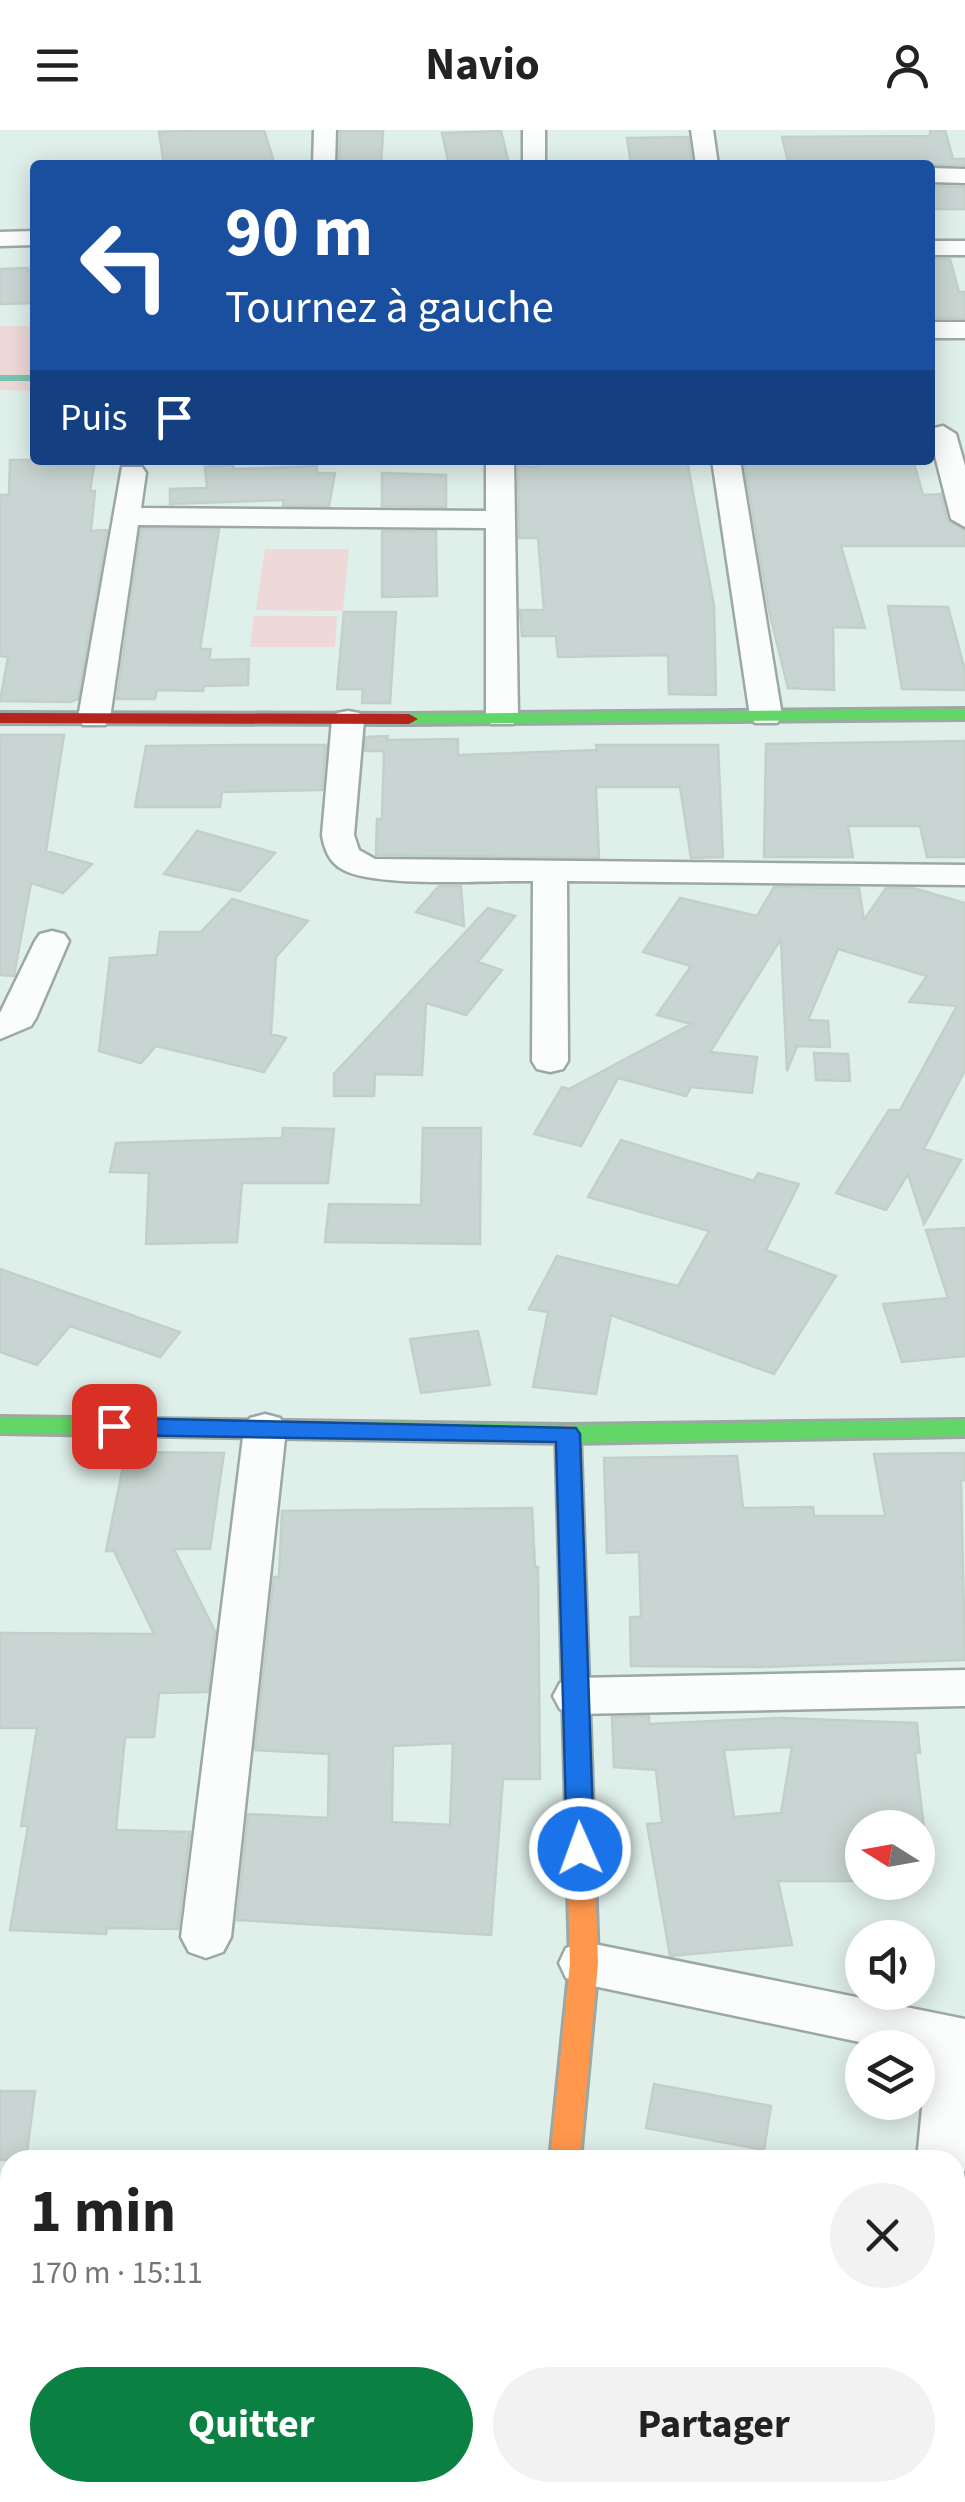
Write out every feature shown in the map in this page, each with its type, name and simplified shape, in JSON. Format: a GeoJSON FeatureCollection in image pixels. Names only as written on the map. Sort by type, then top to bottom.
{"type":"FeatureCollection","features":[{"type":"Feature","properties":{"kind":"street"},"geometry":{"type":"LineString","coordinates":[[324,160],[325,130]]}},
{"type":"Feature","properties":{"kind":"street"},"geometry":{"type":"LineString","coordinates":[[534,130],[534,160]]}},
{"type":"Feature","properties":{"kind":"street"},"geometry":{"type":"LineString","coordinates":[[702,130],[705,160]]}},
{"type":"Feature","properties":{"kind":"street"},"geometry":{"type":"LineString","coordinates":[[935,175],[965,176]]}},
{"type":"Feature","properties":{"kind":"street"},"geometry":{"type":"LineString","coordinates":[[0,239],[30,238]]}},
{"type":"Feature","properties":{"kind":"street"},"geometry":{"type":"LineString","coordinates":[[935,248],[965,248]]}},
{"type":"Feature","properties":{"kind":"street"},"geometry":{"type":"LineString","coordinates":[[935,330],[965,330]]}},
{"type":"Feature","properties":{"kind":"street"},"geometry":{"type":"LineString","coordinates":[[946,434],[965,519]]}},
{"type":"Feature","properties":{"kind":"street"},"geometry":{"type":"LineString","coordinates":[[500,465],[502,717]]}},
{"type":"Feature","properties":{"kind":"street"},"geometry":{"type":"LineString","coordinates":[[727,465],[766,716]]}},
{"type":"Feature","properties":{"kind":"street"},"geometry":{"type":"LineString","coordinates":[[94,718],[132,474]]}},
{"type":"Feature","properties":{"kind":"street"},"geometry":{"type":"LineString","coordinates":[[128,516],[499,520]]}},
{"type":"Feature","properties":{"kind":"street"},"geometry":{"type":"LineString","coordinates":[[0,718],[348,720],[965,714]]}},
{"type":"Feature","properties":{"kind":"street"},"geometry":{"type":"LineString","coordinates":[[348,720],[338,836],[341,852],[352,864],[375,869],[965,874]]}},
{"type":"Feature","properties":{"kind":"street"},"geometry":{"type":"LineString","coordinates":[[550,871],[550,1061]]}},
{"type":"Feature","properties":{"kind":"street"},"geometry":{"type":"LineString","coordinates":[[0,1028],[18,1018],[52,941]]}},
{"type":"Feature","properties":{"kind":"street"},"geometry":{"type":"LineString","coordinates":[[0,1425],[568,1434],[965,1428]]}},
{"type":"Feature","properties":{"kind":"street"},"geometry":{"type":"LineString","coordinates":[[206,1937],[265,1428]]}},
{"type":"Feature","properties":{"kind":"street"},"geometry":{"type":"LineString","coordinates":[[565,2150],[584,1964],[568,1434]]}},
{"type":"Feature","properties":{"kind":"street"},"geometry":{"type":"LineString","coordinates":[[576,1696],[965,1688]]}},
{"type":"Feature","properties":{"kind":"street"},"geometry":{"type":"LineString","coordinates":[[584,1964],[960,2040],[944,2150]]}},
{"type":"Feature","properties":{"kind":"shaded area"},"geometry":{"type":"Polygon","coordinates":[[[0,326],[30,326],[30,391],[0,390],[0,326]]]}},
{"type":"Feature","properties":{"kind":"shaded area"},"geometry":{"type":"Polygon","coordinates":[[[265,549],[349,549],[343,611],[256,610],[265,549]]]}},
{"type":"Feature","properties":{"kind":"shaded area"},"geometry":{"type":"Polygon","coordinates":[[[254,616],[337,616],[335,647],[250,647],[254,616]]]}},
{"type":"Feature","properties":{"kind":"building"},"geometry":{"type":"Polygon","coordinates":[[[264,130],[273,160],[163,160],[159,132],[264,130]]]}},
{"type":"Feature","properties":{"kind":"building"},"geometry":{"type":"Polygon","coordinates":[[[930,130],[945,130],[953,159],[965,159],[965,165],[935,165],[935,160],[788,160],[782,137],[930,136],[930,130]]]}},
{"type":"Feature","properties":{"kind":"building"},"geometry":{"type":"Polygon","coordinates":[[[340,131],[383,131],[381,160],[339,160],[340,131]]]}},
{"type":"Feature","properties":{"kind":"building"},"geometry":{"type":"Polygon","coordinates":[[[501,131],[508,160],[448,160],[442,133],[501,131]]]}},
{"type":"Feature","properties":{"kind":"building"},"geometry":{"type":"Polygon","coordinates":[[[688,137],[691,160],[630,160],[627,138],[688,137]]]}},
{"type":"Feature","properties":{"kind":"building"},"geometry":{"type":"Polygon","coordinates":[[[935,186],[965,187],[965,209],[935,209],[935,186]]]}},
{"type":"Feature","properties":{"kind":"building"},"geometry":{"type":"Polygon","coordinates":[[[935,259],[950,259],[959,292],[965,292],[965,318],[935,318],[935,259]]]}},
{"type":"Feature","properties":{"kind":"building"},"geometry":{"type":"Polygon","coordinates":[[[28,268],[30,303],[0,304],[0,269],[28,268]]]}},
{"type":"Feature","properties":{"kind":"building"},"geometry":{"type":"Polygon","coordinates":[[[10,460],[30,460],[30,465],[94,465],[91,531],[107,530],[78,699],[70,702],[0,701],[8,657],[0,656],[0,495],[9,495],[10,460]]]}},
{"type":"Feature","properties":{"kind":"building"},"geometry":{"type":"Polygon","coordinates":[[[233,465],[234,469],[317,466],[317,473],[335,473],[329,506],[283,506],[284,500],[170,504],[170,489],[207,488],[205,467],[233,465]]]}},
{"type":"Feature","properties":{"kind":"building"},"geometry":{"type":"Polygon","coordinates":[[[688,465],[714,606],[716,695],[669,694],[668,655],[558,657],[556,636],[522,636],[520,610],[544,610],[538,538],[519,538],[518,466],[688,465]]]}},
{"type":"Feature","properties":{"kind":"building"},"geometry":{"type":"Polygon","coordinates":[[[745,465],[914,465],[923,495],[941,494],[947,520],[965,531],[965,546],[841,546],[865,628],[833,627],[834,690],[788,688],[769,611],[745,465]]]}},
{"type":"Feature","properties":{"kind":"building"},"geometry":{"type":"Polygon","coordinates":[[[382,473],[446,475],[446,507],[382,506],[382,473]]]}},
{"type":"Feature","properties":{"kind":"building"},"geometry":{"type":"Polygon","coordinates":[[[141,529],[219,529],[200,649],[211,649],[209,660],[249,659],[248,685],[204,686],[203,691],[157,690],[155,699],[117,699],[141,529]]]}},
{"type":"Feature","properties":{"kind":"building"},"geometry":{"type":"Polygon","coordinates":[[[382,531],[436,531],[437,596],[382,597],[382,531]]]}},
{"type":"Feature","properties":{"kind":"building"},"geometry":{"type":"Polygon","coordinates":[[[888,606],[948,607],[965,670],[965,690],[902,689],[888,606]]]}},
{"type":"Feature","properties":{"kind":"building"},"geometry":{"type":"Polygon","coordinates":[[[344,612],[396,612],[390,703],[362,703],[363,689],[337,689],[344,612]]]}},
{"type":"Feature","properties":{"kind":"building"},"geometry":{"type":"Polygon","coordinates":[[[0,735],[64,735],[46,851],[92,864],[63,893],[31,883],[14,976],[0,975],[0,735]]]}},
{"type":"Feature","properties":{"kind":"building"},"geometry":{"type":"Polygon","coordinates":[[[388,736],[387,740],[458,739],[458,755],[597,750],[596,745],[718,745],[723,857],[691,858],[680,787],[596,787],[599,858],[376,855],[377,819],[382,819],[384,751],[365,751],[366,737],[388,736]]]}},
{"type":"Feature","properties":{"kind":"building"},"geometry":{"type":"Polygon","coordinates":[[[965,741],[965,857],[927,857],[920,826],[848,826],[853,857],[764,857],[766,744],[965,741]]]}},
{"type":"Feature","properties":{"kind":"building"},"geometry":{"type":"Polygon","coordinates":[[[326,745],[322,790],[222,792],[220,807],[135,807],[146,746],[326,745]]]}},
{"type":"Feature","properties":{"kind":"building"},"geometry":{"type":"Polygon","coordinates":[[[197,831],[275,853],[240,891],[164,874],[197,831]]]}},
{"type":"Feature","properties":{"kind":"building"},"geometry":{"type":"Polygon","coordinates":[[[439,886],[461,886],[464,926],[416,912],[439,886]]]}},
{"type":"Feature","properties":{"kind":"building"},"geometry":{"type":"Polygon","coordinates":[[[774,887],[859,888],[864,920],[886,888],[913,888],[965,903],[965,1070],[924,1149],[961,1160],[924,1224],[908,1174],[886,1210],[836,1193],[889,1110],[900,1110],[957,1006],[909,1002],[927,976],[838,949],[808,1020],[828,1021],[830,1047],[797,1046],[787,1071],[781,939],[710,1052],[757,1057],[752,1093],[691,1087],[686,1096],[618,1078],[581,1146],[534,1134],[562,1087],[569,1089],[691,1024],[657,1015],[691,966],[643,952],[680,898],[757,916],[774,887]]]}},
{"type":"Feature","properties":{"kind":"building"},"geometry":{"type":"Polygon","coordinates":[[[232,899],[308,921],[276,957],[271,1034],[286,1038],[264,1072],[156,1046],[141,1063],[99,1051],[110,958],[157,955],[160,932],[201,932],[232,899]]]}},
{"type":"Feature","properties":{"kind":"building"},"geometry":{"type":"Polygon","coordinates":[[[488,908],[515,916],[478,962],[502,970],[466,1015],[426,1003],[422,1075],[375,1074],[374,1096],[334,1096],[334,1074],[488,908]]]}},
{"type":"Feature","properties":{"kind":"building"},"geometry":{"type":"Polygon","coordinates":[[[814,1053],[848,1054],[850,1081],[816,1080],[814,1053]]]}},
{"type":"Feature","properties":{"kind":"building"},"geometry":{"type":"Polygon","coordinates":[[[283,1128],[334,1129],[328,1183],[242,1183],[237,1242],[146,1244],[149,1173],[110,1172],[116,1143],[282,1138],[283,1128]]]}},
{"type":"Feature","properties":{"kind":"building"},"geometry":{"type":"Polygon","coordinates":[[[423,1128],[481,1128],[480,1244],[325,1242],[329,1204],[421,1205],[423,1128]]]}},
{"type":"Feature","properties":{"kind":"building"},"geometry":{"type":"Polygon","coordinates":[[[621,1140],[754,1181],[758,1173],[799,1184],[766,1250],[836,1276],[774,1374],[611,1315],[596,1394],[533,1387],[548,1312],[529,1309],[557,1256],[678,1286],[709,1231],[588,1197],[621,1140]]]}},
{"type":"Feature","properties":{"kind":"building"},"geometry":{"type":"Polygon","coordinates":[[[965,1228],[965,1356],[902,1362],[883,1304],[948,1298],[926,1230],[965,1228]]]}},
{"type":"Feature","properties":{"kind":"building"},"geometry":{"type":"Polygon","coordinates":[[[0,1269],[180,1332],[160,1357],[70,1326],[37,1365],[0,1352],[0,1269]]]}},
{"type":"Feature","properties":{"kind":"building"},"geometry":{"type":"Polygon","coordinates":[[[478,1331],[490,1385],[421,1393],[410,1339],[478,1331]]]}},
{"type":"Feature","properties":{"kind":"building"},"geometry":{"type":"Polygon","coordinates":[[[126,1452],[224,1453],[210,1549],[174,1549],[215,1631],[208,1692],[159,1693],[154,1737],[125,1737],[116,1830],[190,1832],[178,1929],[107,1928],[106,1934],[10,1930],[28,1826],[21,1826],[37,1728],[0,1728],[0,1633],[154,1634],[114,1551],[106,1551],[126,1452]]]}},
{"type":"Feature","properties":{"kind":"building"},"geometry":{"type":"Polygon","coordinates":[[[965,1453],[965,1480],[961,1480],[965,1660],[759,1667],[631,1666],[630,1617],[641,1617],[639,1552],[607,1553],[604,1458],[737,1456],[743,1508],[813,1507],[814,1516],[885,1516],[874,1454],[965,1453]]]}},
{"type":"Feature","properties":{"kind":"building"},"geometry":{"type":"Polygon","coordinates":[[[532,1508],[538,1567],[540,1779],[503,1779],[491,1935],[237,1920],[248,1814],[328,1818],[329,1754],[255,1750],[274,1577],[279,1577],[282,1511],[532,1508]],[[453,1743],[393,1746],[392,1822],[450,1825],[453,1743]]]}},
{"type":"Feature","properties":{"kind":"building"},"geometry":{"type":"Polygon","coordinates":[[[649,1716],[649,1724],[781,1718],[917,1723],[920,1753],[915,1753],[922,1810],[845,1810],[845,1881],[778,1881],[792,1945],[670,1956],[647,1824],[662,1823],[656,1770],[614,1767],[612,1717],[649,1716]],[[792,1747],[724,1750],[734,1817],[781,1813],[792,1747]]]}},
{"type":"Feature","properties":{"kind":"building"},"geometry":{"type":"Polygon","coordinates":[[[654,2084],[771,2106],[764,2150],[646,2128],[654,2084]]]}},
{"type":"Feature","properties":{"kind":"building"},"geometry":{"type":"Polygon","coordinates":[[[0,2091],[35,2091],[27,2150],[0,2150],[0,2091]]]}},
{"type":"Feature","properties":{"kind":"waterway"},"geometry":{"type":"LineString","coordinates":[[0,378],[30,378]]}},
{"type":"Feature","properties":{"kind":"traffic: fast"},"geometry":{"type":"LineString","coordinates":[[409,719],[965,714]]}},
{"type":"Feature","properties":{"kind":"traffic: fast"},"geometry":{"type":"LineString","coordinates":[[0,1425],[568,1434],[965,1428]]}},
{"type":"Feature","properties":{"kind":"traffic: slow"},"geometry":{"type":"LineString","coordinates":[[566,2150],[584,1963],[568,1434]]}},
{"type":"Feature","properties":{"kind":"traffic: jam"},"geometry":{"type":"LineString","coordinates":[[0,718],[409,719]]}},
{"type":"Feature","properties":{"kind":"route"},"geometry":{"type":"LineString","coordinates":[[114,1426],[568,1434],[580,1849]]}}]}
